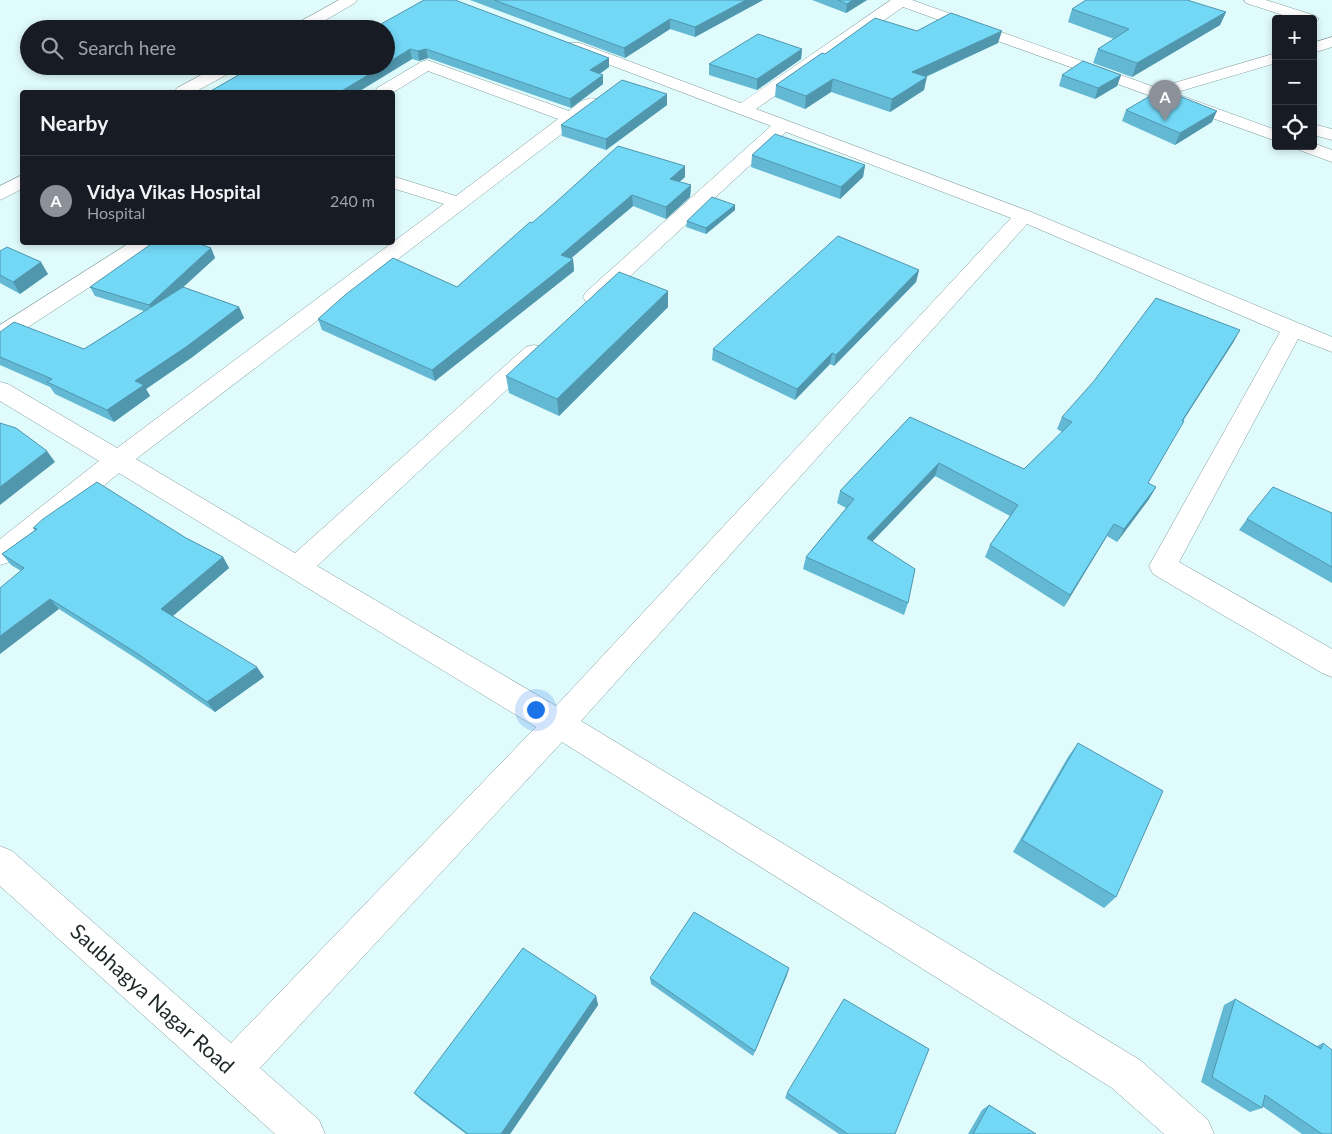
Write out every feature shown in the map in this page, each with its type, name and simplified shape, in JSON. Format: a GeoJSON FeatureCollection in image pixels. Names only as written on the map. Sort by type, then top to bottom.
{"type":"FeatureCollection","features":[{"type":"Feature","properties":{"kind":"street"},"geometry":{"type":"LineString","coordinates":[[314,20],[350,0]]}},
{"type":"Feature","properties":{"kind":"street"},"geometry":{"type":"LineString","coordinates":[[742,110],[901,0],[1272,135]]}},
{"type":"Feature","properties":{"kind":"street"},"geometry":{"type":"LineString","coordinates":[[1251,0],[1300,15]]}},
{"type":"Feature","properties":{"kind":"street"},"geometry":{"type":"LineString","coordinates":[[562,42],[1024,216],[1332,345]]}},
{"type":"Feature","properties":{"kind":"street"},"geometry":{"type":"LineString","coordinates":[[1317,47],[1332,42]]}},
{"type":"Feature","properties":{"kind":"street"},"geometry":{"type":"LineString","coordinates":[[1156,93],[1272,59]]}},
{"type":"Feature","properties":{"kind":"street"},"geometry":{"type":"LineString","coordinates":[[386,90],[427,64],[571,118]]}},
{"type":"Feature","properties":{"kind":"street"},"geometry":{"type":"LineString","coordinates":[[0,554],[118,460],[636,70]]}},
{"type":"Feature","properties":{"kind":"street"},"geometry":{"type":"LineString","coordinates":[[1157,74],[1212,94]]}},
{"type":"Feature","properties":{"kind":"street"},"geometry":{"type":"LineString","coordinates":[[187,90],[214,75]]}},
{"type":"Feature","properties":{"kind":"street"},"geometry":{"type":"LineString","coordinates":[[577,313],[783,125]]}},
{"type":"Feature","properties":{"kind":"street"},"geometry":{"type":"LineString","coordinates":[[1317,130],[1332,135]]}},
{"type":"Feature","properties":{"kind":"street"},"geometry":{"type":"LineString","coordinates":[[1316,150],[1332,156]]}},
{"type":"Feature","properties":{"kind":"street"},"geometry":{"type":"LineString","coordinates":[[0,194],[20,182]]}},
{"type":"Feature","properties":{"kind":"street"},"geometry":{"type":"LineString","coordinates":[[395,183],[458,203]]}},
{"type":"Feature","properties":{"kind":"street"},"geometry":{"type":"LineString","coordinates":[[232,1070],[558,724],[1024,216]]}},
{"type":"Feature","properties":{"kind":"street"},"geometry":{"type":"LineString","coordinates":[[0,335],[141,245]]}},
{"type":"Feature","properties":{"kind":"street"},"geometry":{"type":"LineString","coordinates":[[1293,328],[1163,566],[1332,664]]}},
{"type":"Feature","properties":{"kind":"street"},"geometry":{"type":"LineString","coordinates":[[297,568],[548,340]]}},
{"type":"Feature","properties":{"kind":"street"},"geometry":{"type":"LineString","coordinates":[[0,390],[558,724],[1126,1074],[1194,1134]]}},
{"type":"Feature","properties":{"kind":"street","name":"Saubhagya Nagar Road"},"geometry":{"type":"LineString","coordinates":[[0,863],[304,1134]]}},
{"type":"Feature","properties":{"kind":"building"},"geometry":{"type":"Polygon","coordinates":[[[424,0],[455,0],[609,58],[590,70],[603,75],[570,99],[426,49],[418,51],[410,49],[395,58],[395,20],[388,20],[424,0]]]}},
{"type":"Feature","properties":{"kind":"building"},"geometry":{"type":"Polygon","coordinates":[[[494,0],[746,0],[695,27],[670,19],[624,48],[494,0]]]}},
{"type":"Feature","properties":{"kind":"building"},"geometry":{"type":"Polygon","coordinates":[[[838,0],[853,0],[847,4],[838,0]]]}},
{"type":"Feature","properties":{"kind":"building"},"geometry":{"type":"Polygon","coordinates":[[[1086,0],[1187,0],[1226,12],[1137,63],[1098,49],[1129,29],[1072,9],[1086,0]]]}},
{"type":"Feature","properties":{"kind":"building"},"geometry":{"type":"Polygon","coordinates":[[[951,13],[1002,31],[912,72],[927,77],[892,99],[833,79],[806,96],[776,85],[822,53],[825,54],[875,18],[917,31],[951,13]]]}},
{"type":"Feature","properties":{"kind":"building"},"geometry":{"type":"Polygon","coordinates":[[[758,34],[802,49],[757,79],[709,64],[758,34]]]}},
{"type":"Feature","properties":{"kind":"building"},"geometry":{"type":"Polygon","coordinates":[[[1083,61],[1121,75],[1098,88],[1062,75],[1083,61]]]}},
{"type":"Feature","properties":{"kind":"building"},"geometry":{"type":"Polygon","coordinates":[[[239,75],[368,75],[343,90],[212,90],[239,75]]]}},
{"type":"Feature","properties":{"kind":"building"},"geometry":{"type":"Polygon","coordinates":[[[622,80],[667,94],[606,139],[561,125],[622,80]]]}},
{"type":"Feature","properties":{"kind":"building"},"geometry":{"type":"Polygon","coordinates":[[[1162,89],[1217,111],[1180,133],[1126,110],[1162,89]]]}},
{"type":"Feature","properties":{"kind":"building"},"geometry":{"type":"Polygon","coordinates":[[[775,134],[865,165],[841,187],[752,155],[775,134]]]}},
{"type":"Feature","properties":{"kind":"building"},"geometry":{"type":"Polygon","coordinates":[[[618,146],[685,166],[670,179],[691,185],[666,207],[632,195],[561,255],[573,259],[432,370],[318,319],[345,295],[393,258],[457,287],[618,146]]]}},
{"type":"Feature","properties":{"kind":"building"},"geometry":{"type":"Polygon","coordinates":[[[712,197],[735,205],[706,228],[687,221],[712,197]]]}},
{"type":"Feature","properties":{"kind":"building"},"geometry":{"type":"Polygon","coordinates":[[[838,236],[919,270],[836,355],[832,353],[797,389],[713,349],[838,236]]]}},
{"type":"Feature","properties":{"kind":"building"},"geometry":{"type":"Polygon","coordinates":[[[150,245],[203,245],[211,248],[149,305],[90,287],[150,245]]]}},
{"type":"Feature","properties":{"kind":"building"},"geometry":{"type":"Polygon","coordinates":[[[7,247],[41,262],[13,282],[0,275],[0,251],[7,247]]]}},
{"type":"Feature","properties":{"kind":"building"},"geometry":{"type":"Polygon","coordinates":[[[619,272],[668,291],[557,399],[506,376],[619,272]]]}},
{"type":"Feature","properties":{"kind":"building"},"geometry":{"type":"Polygon","coordinates":[[[183,287],[239,307],[186,347],[135,381],[144,385],[107,410],[47,382],[52,379],[0,357],[0,332],[14,322],[84,349],[183,287]]]}},
{"type":"Feature","properties":{"kind":"building"},"geometry":{"type":"Polygon","coordinates":[[[1156,298],[1240,330],[1182,421],[1184,421],[1148,483],[1156,487],[1124,529],[1114,524],[1070,595],[990,545],[1018,505],[939,463],[867,538],[915,569],[908,603],[806,557],[854,499],[840,491],[910,417],[1024,469],[1072,422],[1062,417],[1094,381],[1156,298]]]}},
{"type":"Feature","properties":{"kind":"building"},"geometry":{"type":"Polygon","coordinates":[[[0,423],[16,428],[47,451],[0,487],[0,423]]]}},
{"type":"Feature","properties":{"kind":"building"},"geometry":{"type":"Polygon","coordinates":[[[97,482],[186,538],[223,557],[161,609],[257,667],[207,702],[135,652],[50,599],[0,636],[0,588],[24,568],[2,554],[37,529],[33,528],[43,519],[97,482]]]}},
{"type":"Feature","properties":{"kind":"building"},"geometry":{"type":"Polygon","coordinates":[[[1273,487],[1332,513],[1332,567],[1247,519],[1273,487]]]}},
{"type":"Feature","properties":{"kind":"building"},"geometry":{"type":"Polygon","coordinates":[[[1078,743],[1163,791],[1116,897],[1022,840],[1078,743]]]}},
{"type":"Feature","properties":{"kind":"building"},"geometry":{"type":"Polygon","coordinates":[[[694,912],[789,968],[755,1051],[650,978],[694,912]]]}},
{"type":"Feature","properties":{"kind":"building"},"geometry":{"type":"Polygon","coordinates":[[[523,948],[596,996],[501,1134],[468,1134],[414,1093],[523,948]]]}},
{"type":"Feature","properties":{"kind":"building"},"geometry":{"type":"Polygon","coordinates":[[[844,999],[929,1049],[895,1134],[848,1134],[787,1093],[844,999]]]}},
{"type":"Feature","properties":{"kind":"building"},"geometry":{"type":"Polygon","coordinates":[[[1235,999],[1321,1049],[1323,1043],[1332,1050],[1332,1134],[1322,1134],[1265,1095],[1262,1108],[1212,1077],[1235,999]]]}},
{"type":"Feature","properties":{"kind":"building"},"geometry":{"type":"Polygon","coordinates":[[[989,1105],[1036,1134],[973,1134],[989,1105]]]}},
{"type":"Feature","properties":{"kind":"place","name":"Vidya Vikas Hospital"},"geometry":{"type":"Point","coordinates":[1165,121]}}]}
